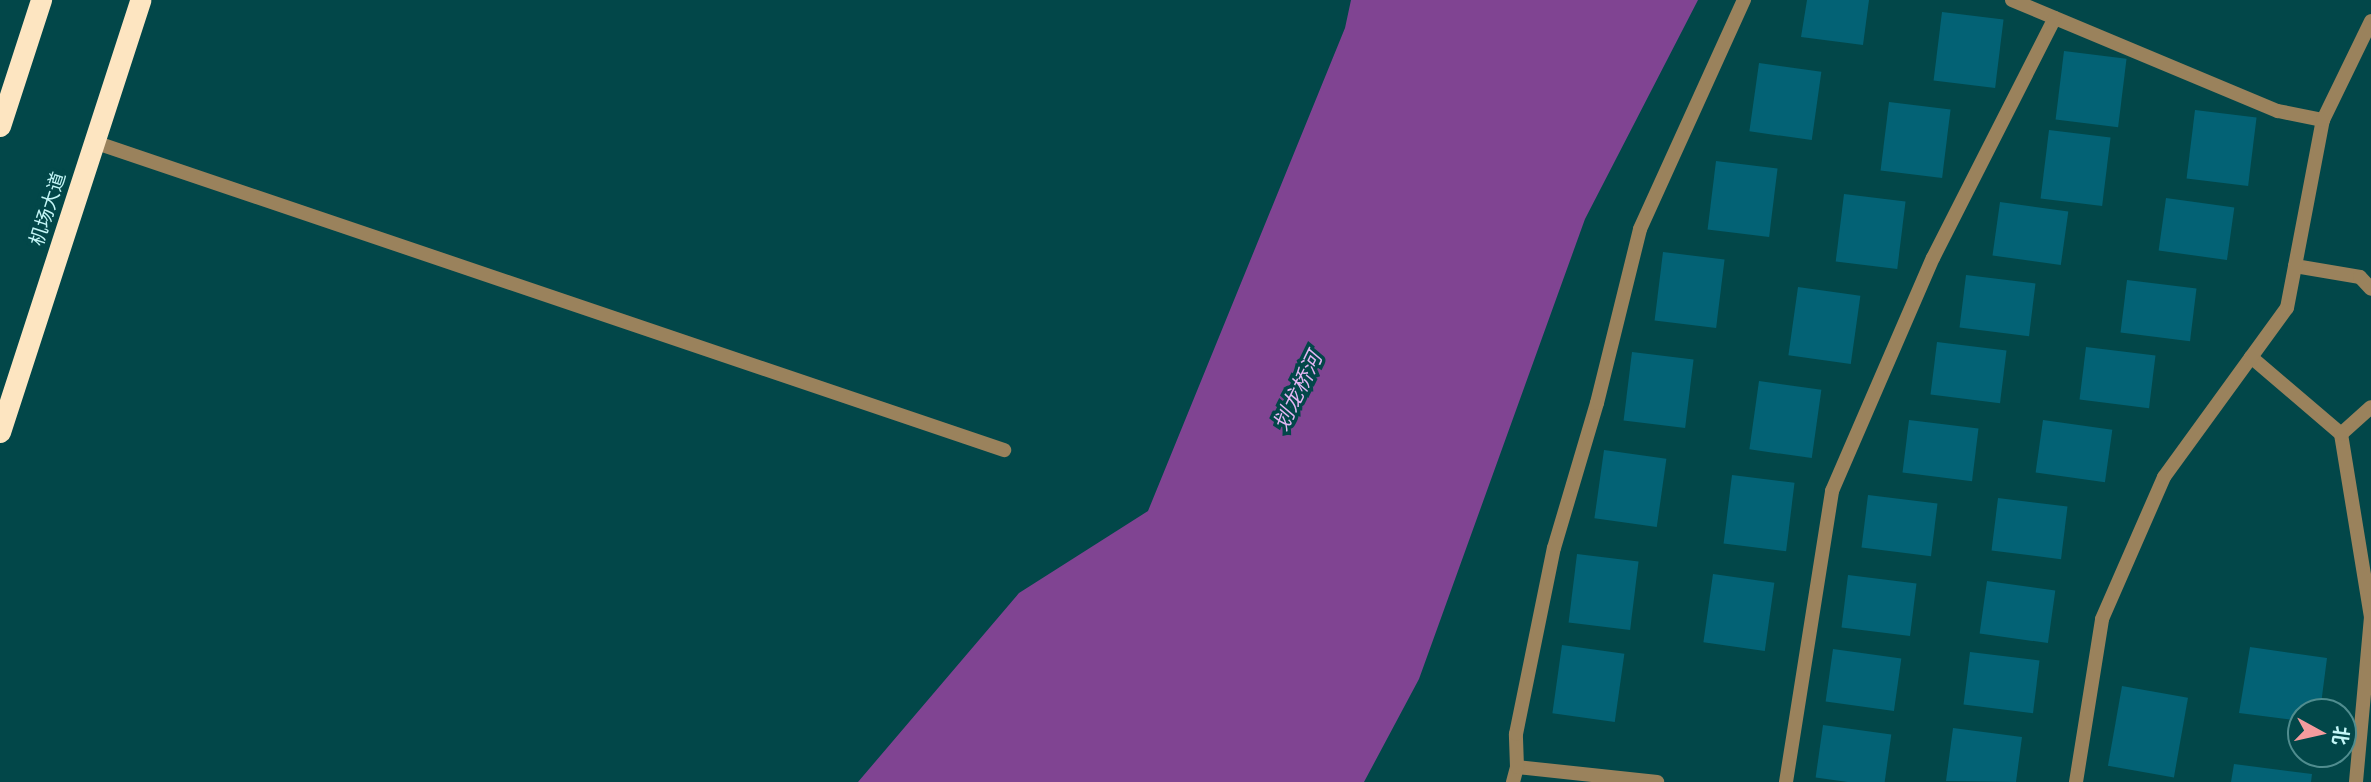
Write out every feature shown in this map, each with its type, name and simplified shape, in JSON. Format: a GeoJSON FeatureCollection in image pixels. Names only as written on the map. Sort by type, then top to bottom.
{"type":"FeatureCollection","features":[{"type":"Feature","properties":{"kind":"highway"},"geometry":{"type":"LineString","coordinates":[[0,126],[41,0]]}},
{"type":"Feature","properties":{"kind":"highway","name":"机场大道"},"geometry":{"type":"LineString","coordinates":[[0,432],[140,0]]}},
{"type":"Feature","properties":{"kind":"street"},"geometry":{"type":"LineString","coordinates":[[1513,782],[1517,767],[1516,734],[1553,548],[1597,403],[1640,229],[1744,0]]}},
{"type":"Feature","properties":{"kind":"street"},"geometry":{"type":"LineString","coordinates":[[2012,0],[2278,110],[2323,120]]}},
{"type":"Feature","properties":{"kind":"street"},"geometry":{"type":"LineString","coordinates":[[1786,782],[1832,491],[1933,258],[2055,18]]}},
{"type":"Feature","properties":{"kind":"street"},"geometry":{"type":"LineString","coordinates":[[2076,782],[2102,619],[2164,477],[2287,308],[2323,120],[2371,21]]}},
{"type":"Feature","properties":{"kind":"street"},"geometry":{"type":"LineString","coordinates":[[94,142],[1004,450]]}},
{"type":"Feature","properties":{"kind":"street"},"geometry":{"type":"LineString","coordinates":[[2295,267],[2360,277],[2371,289]]}},
{"type":"Feature","properties":{"kind":"street"},"geometry":{"type":"LineString","coordinates":[[2251,357],[2341,434],[2371,617],[2356,782]]}},
{"type":"Feature","properties":{"kind":"street"},"geometry":{"type":"LineString","coordinates":[[2341,434],[2371,407]]}},
{"type":"Feature","properties":{"kind":"street"},"geometry":{"type":"LineString","coordinates":[[1517,767],[1657,782]]}},
{"type":"Feature","properties":{"kind":"water","name":"划龙桥河"},"geometry":{"type":"Polygon","coordinates":[[[1351,0],[1698,0],[1585,219],[1419,679],[1364,782],[858,782],[1019,593],[1148,511],[1345,28],[1351,0]]]}},
{"type":"Feature","properties":{"kind":"building"},"geometry":{"type":"Polygon","coordinates":[[[1807,0],[1869,0],[1863,45],[1801,37],[1807,0]]]}},
{"type":"Feature","properties":{"kind":"building"},"geometry":{"type":"Polygon","coordinates":[[[1942,12],[2004,20],[1995,88],[1934,80],[1942,12]]]}},
{"type":"Feature","properties":{"kind":"building"},"geometry":{"type":"Polygon","coordinates":[[[2064,51],[2127,59],[2118,127],[2056,119],[2064,51]]]}},
{"type":"Feature","properties":{"kind":"building"},"geometry":{"type":"Polygon","coordinates":[[[1759,63],[1821,72],[1812,140],[1749,131],[1759,63]]]}},
{"type":"Feature","properties":{"kind":"building"},"geometry":{"type":"Polygon","coordinates":[[[1889,102],[1951,110],[1942,178],[1881,170],[1889,102]]]}},
{"type":"Feature","properties":{"kind":"building"},"geometry":{"type":"Polygon","coordinates":[[[2195,110],[2257,118],[2248,186],[2187,178],[2195,110]]]}},
{"type":"Feature","properties":{"kind":"building"},"geometry":{"type":"Polygon","coordinates":[[[2049,130],[2111,138],[2102,206],[2041,198],[2049,130]]]}},
{"type":"Feature","properties":{"kind":"building"},"geometry":{"type":"Polygon","coordinates":[[[1716,161],[1778,169],[1769,237],[1708,229],[1716,161]]]}},
{"type":"Feature","properties":{"kind":"building"},"geometry":{"type":"Polygon","coordinates":[[[1844,194],[1906,202],[1897,269],[1836,261],[1844,194]]]}},
{"type":"Feature","properties":{"kind":"building"},"geometry":{"type":"Polygon","coordinates":[[[2166,198],[2234,208],[2227,260],[2159,250],[2166,198]]]}},
{"type":"Feature","properties":{"kind":"building"},"geometry":{"type":"Polygon","coordinates":[[[2000,202],[2068,212],[2061,265],[1992,255],[2000,202]]]}},
{"type":"Feature","properties":{"kind":"building"},"geometry":{"type":"Polygon","coordinates":[[[1663,252],[1725,260],[1716,328],[1655,320],[1663,252]]]}},
{"type":"Feature","properties":{"kind":"building"},"geometry":{"type":"Polygon","coordinates":[[[1966,275],[2035,284],[2029,336],[1960,328],[1966,275]]]}},
{"type":"Feature","properties":{"kind":"building"},"geometry":{"type":"Polygon","coordinates":[[[2127,280],[2196,289],[2190,341],[2121,333],[2127,280]]]}},
{"type":"Feature","properties":{"kind":"building"},"geometry":{"type":"Polygon","coordinates":[[[1798,287],[1860,296],[1851,364],[1788,355],[1798,287]]]}},
{"type":"Feature","properties":{"kind":"building"},"geometry":{"type":"Polygon","coordinates":[[[1937,342],[2006,351],[2000,403],[1931,395],[1937,342]]]}},
{"type":"Feature","properties":{"kind":"building"},"geometry":{"type":"Polygon","coordinates":[[[2086,347],[2155,356],[2149,408],[2080,400],[2086,347]]]}},
{"type":"Feature","properties":{"kind":"building"},"geometry":{"type":"Polygon","coordinates":[[[1632,352],[1694,360],[1685,428],[1624,420],[1632,352]]]}},
{"type":"Feature","properties":{"kind":"building"},"geometry":{"type":"Polygon","coordinates":[[[1759,381],[1821,390],[1812,458],[1749,449],[1759,381]]]}},
{"type":"Feature","properties":{"kind":"building"},"geometry":{"type":"Polygon","coordinates":[[[1909,420],[1978,429],[1972,481],[1903,473],[1909,420]]]}},
{"type":"Feature","properties":{"kind":"building"},"geometry":{"type":"Polygon","coordinates":[[[2043,420],[2112,430],[2105,482],[2036,472],[2043,420]]]}},
{"type":"Feature","properties":{"kind":"building"},"geometry":{"type":"Polygon","coordinates":[[[1604,450],[1666,459],[1657,527],[1594,518],[1604,450]]]}},
{"type":"Feature","properties":{"kind":"building"},"geometry":{"type":"Polygon","coordinates":[[[1732,475],[1795,483],[1786,551],[1724,543],[1732,475]]]}},
{"type":"Feature","properties":{"kind":"building"},"geometry":{"type":"Polygon","coordinates":[[[1868,495],[1937,504],[1931,556],[1862,548],[1868,495]]]}},
{"type":"Feature","properties":{"kind":"building"},"geometry":{"type":"Polygon","coordinates":[[[1998,498],[2067,507],[2061,559],[1992,551],[1998,498]]]}},
{"type":"Feature","properties":{"kind":"building"},"geometry":{"type":"Polygon","coordinates":[[[1577,554],[1639,562],[1630,630],[1569,622],[1577,554]]]}},
{"type":"Feature","properties":{"kind":"building"},"geometry":{"type":"Polygon","coordinates":[[[1713,574],[1774,583],[1765,651],[1703,642],[1713,574]]]}},
{"type":"Feature","properties":{"kind":"building"},"geometry":{"type":"Polygon","coordinates":[[[1848,575],[1916,583],[1910,636],[1842,628],[1848,575]]]}},
{"type":"Feature","properties":{"kind":"building"},"geometry":{"type":"Polygon","coordinates":[[[1987,581],[2055,591],[2048,643],[1980,633],[1987,581]]]}},
{"type":"Feature","properties":{"kind":"building"},"geometry":{"type":"Polygon","coordinates":[[[1562,645],[1624,654],[1615,722],[1552,713],[1562,645]]]}},
{"type":"Feature","properties":{"kind":"building"},"geometry":{"type":"Polygon","coordinates":[[[2250,647],[2327,658],[2322,698],[2287,698],[2287,719],[2239,713],[2250,647]]]}},
{"type":"Feature","properties":{"kind":"building"},"geometry":{"type":"Polygon","coordinates":[[[1833,649],[1901,659],[1894,711],[1826,701],[1833,649]]]}},
{"type":"Feature","properties":{"kind":"building"},"geometry":{"type":"Polygon","coordinates":[[[1970,652],[2039,661],[2033,713],[1964,705],[1970,652]]]}},
{"type":"Feature","properties":{"kind":"building"},"geometry":{"type":"Polygon","coordinates":[[[2122,686],[2188,698],[2174,777],[2108,766],[2122,686]]]}},
{"type":"Feature","properties":{"kind":"building"},"geometry":{"type":"Polygon","coordinates":[[[1823,725],[1891,735],[1885,782],[1848,782],[1816,777],[1823,725]]]}},
{"type":"Feature","properties":{"kind":"building"},"geometry":{"type":"Polygon","coordinates":[[[1953,728],[2022,737],[2016,782],[1946,781],[1953,728]]]}},
{"type":"Feature","properties":{"kind":"building"},"geometry":{"type":"Polygon","coordinates":[[[2234,764],[2312,774],[2311,782],[2231,782],[2234,764]]]}}]}
